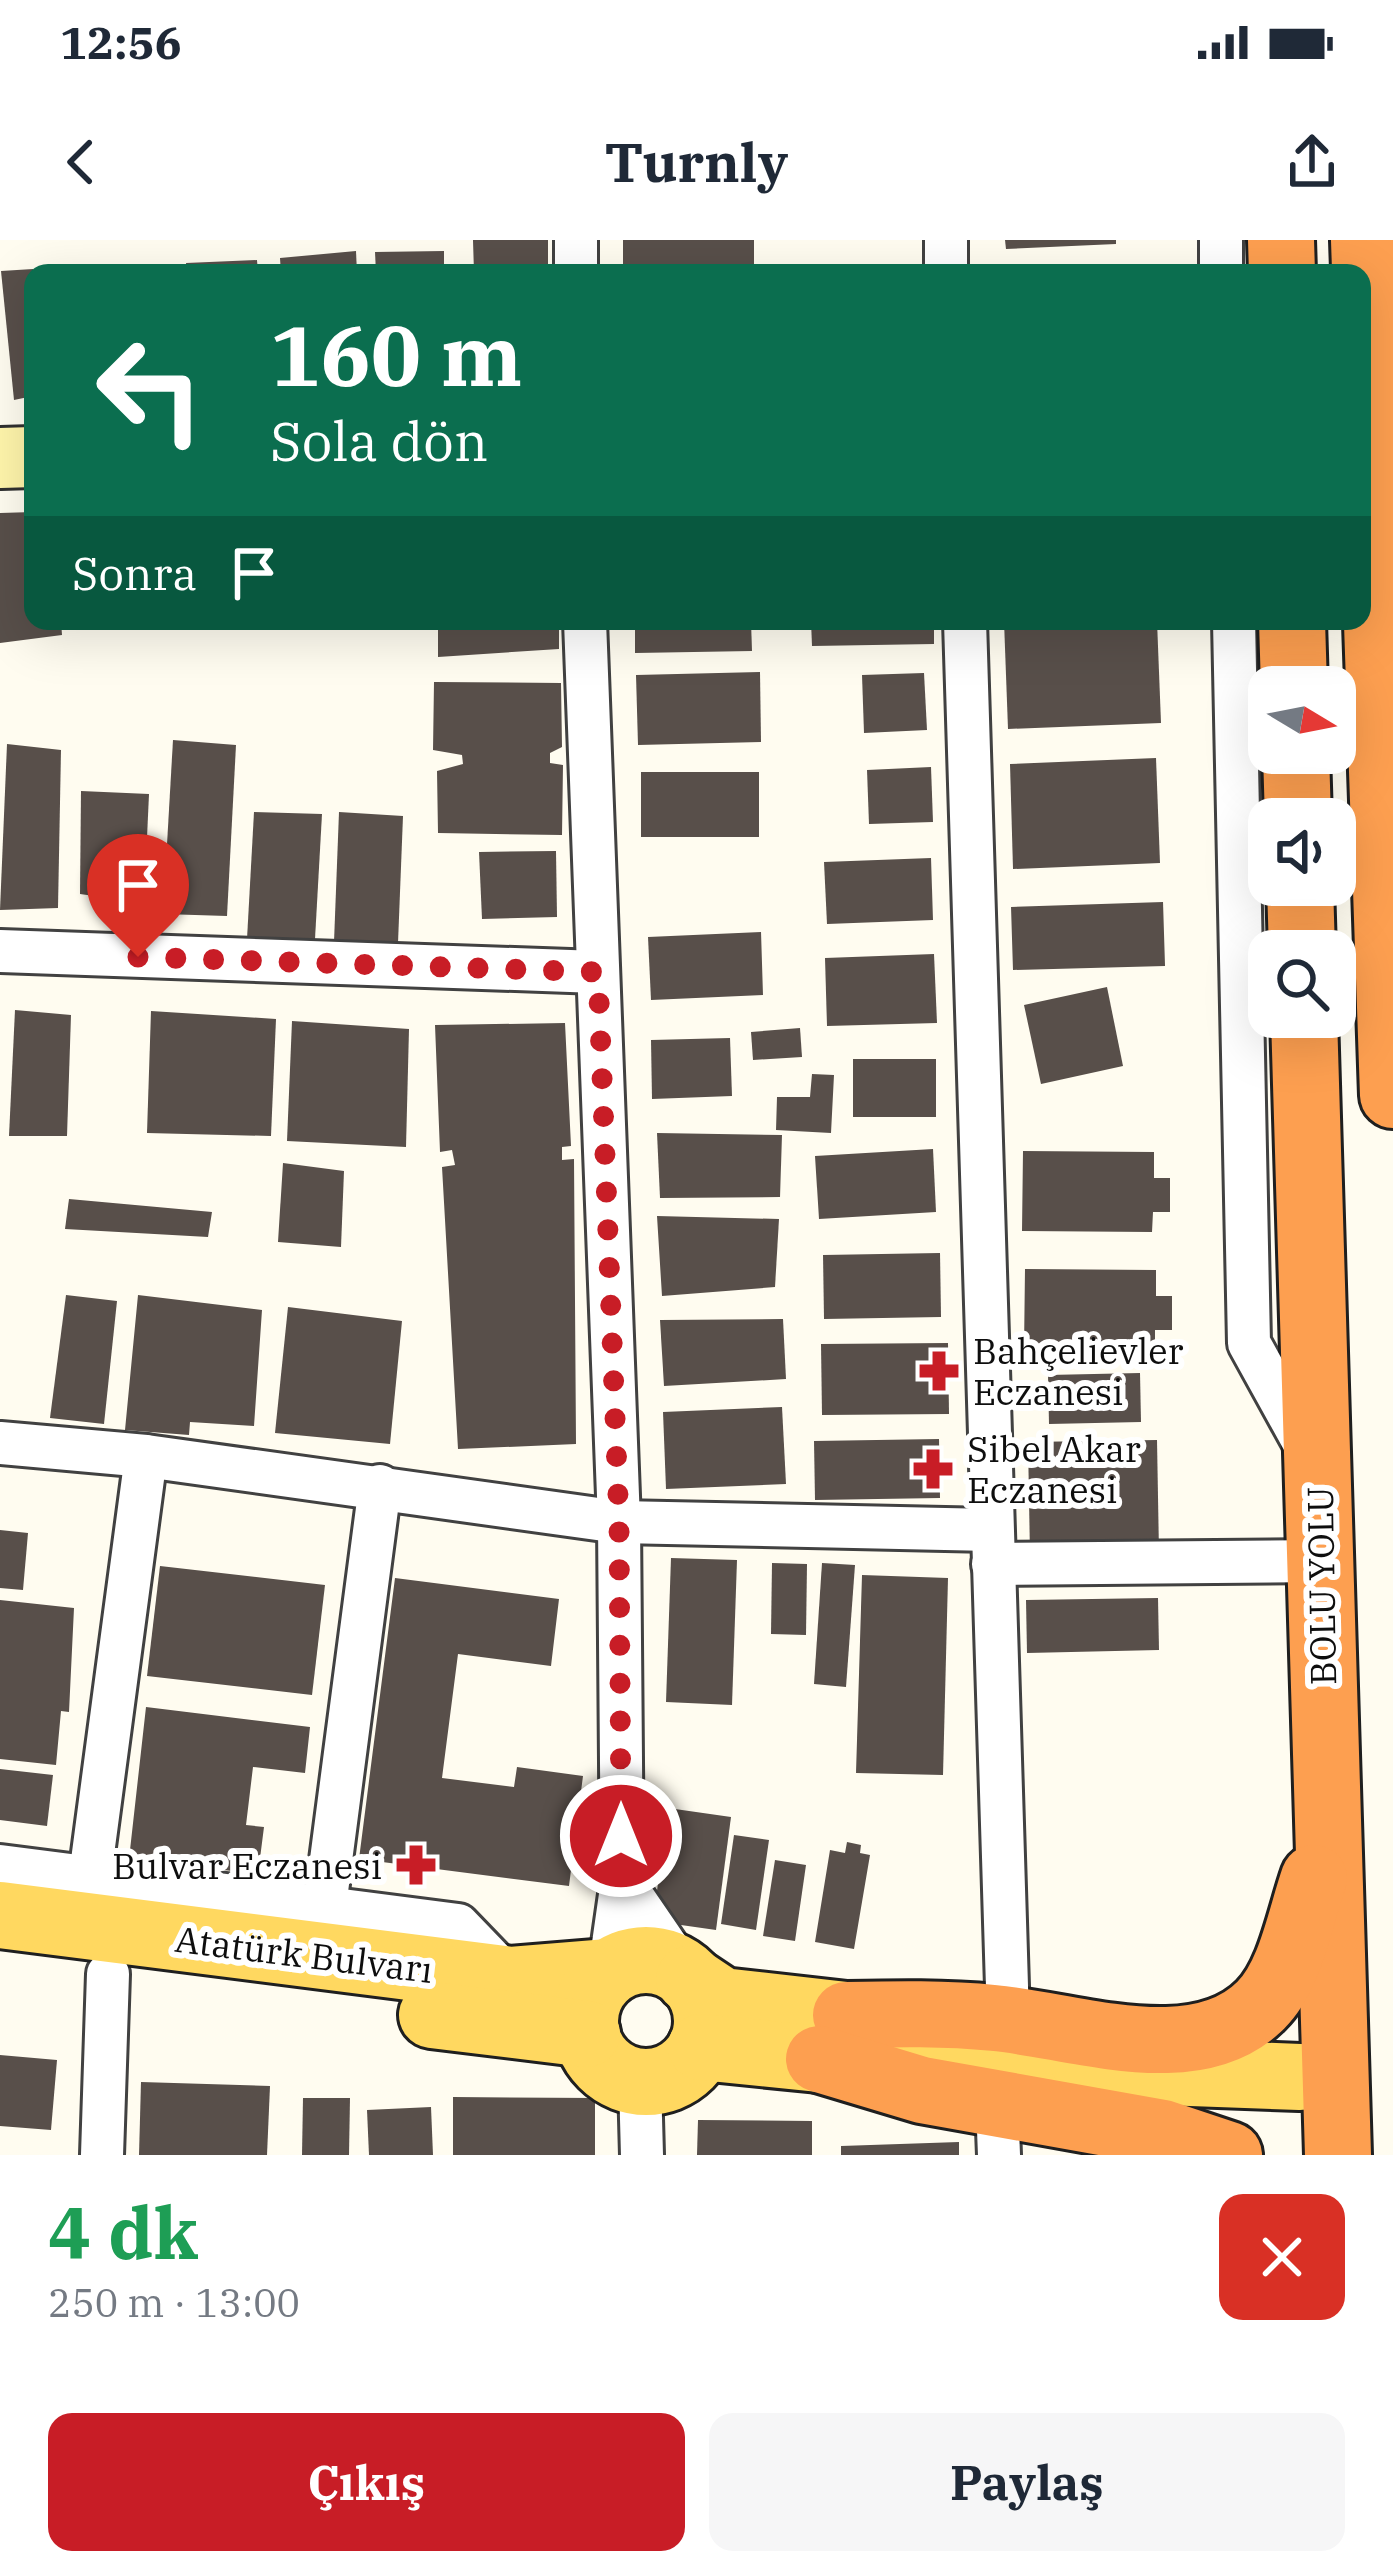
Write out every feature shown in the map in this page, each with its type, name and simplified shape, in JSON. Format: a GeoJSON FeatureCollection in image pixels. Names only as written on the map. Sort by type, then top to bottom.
{"type":"FeatureCollection","features":[{"type":"Feature","properties":{"kind":"highway"},"geometry":{"type":"LineString","coordinates":[[1371,446],[1393,1095]]}},
{"type":"Feature","properties":{"kind":"highway"},"geometry":{"type":"LineString","coordinates":[[1292,630],[1293,666]]}},
{"type":"Feature","properties":{"kind":"highway","name":"BOLU YOLU"},"geometry":{"type":"LineString","coordinates":[[1305,1038],[1338,2155]]}},
{"type":"Feature","properties":{"kind":"highway"},"geometry":{"type":"LineString","coordinates":[[832,2037],[938,2013],[1184,2039],[1218,2032],[1246,2019],[1265,2001],[1281,1974],[1326,1841]]}},
{"type":"Feature","properties":{"kind":"highway"},"geometry":{"type":"LineString","coordinates":[[832,2037],[998,2129],[1163,2133],[1229,2155]]}},
{"type":"Feature","properties":{"kind":"main road","name":"Atatürk Bulvarı"},"geometry":{"type":"LineString","coordinates":[[0,1915],[512,1980],[609,1972]]}},
{"type":"Feature","properties":{"kind":"main road","name":"Atatürk Bulvarı"},"geometry":{"type":"LineString","coordinates":[[0,1959],[587,2034]]}},
{"type":"Feature","properties":{"kind":"main road"},"geometry":{"type":"LineString","coordinates":[[689,1978],[705,2006],[701,2047],[674,2076],[640,2082],[614,2074],[598,2061],[587,2034],[587,2004],[609,1972],[646,1960],[666,1963],[689,1978],[722,2001],[832,2037],[928,2060],[1192,2091],[1301,2084]]}},
{"type":"Feature","properties":{"kind":"main road"},"geometry":{"type":"LineString","coordinates":[[701,2047],[832,2037]]}},
{"type":"Feature","properties":{"kind":"street"},"geometry":{"type":"LineString","coordinates":[[585,630],[619,1522],[622,1881],[609,1972]]}},
{"type":"Feature","properties":{"kind":"street"},"geometry":{"type":"LineString","coordinates":[[965,630],[1008,2019]]}},
{"type":"Feature","properties":{"kind":"street"},"geometry":{"type":"LineString","coordinates":[[1234,630],[1249,1343],[1318,1469]]}},
{"type":"Feature","properties":{"kind":"street"},"geometry":{"type":"LineString","coordinates":[[0,951],[598,972]]}},
{"type":"Feature","properties":{"kind":"street"},"geometry":{"type":"LineString","coordinates":[[0,1443],[146,1456],[619,1522],[992,1547],[1320,1561]]}},
{"type":"Feature","properties":{"kind":"street"},"geometry":{"type":"LineString","coordinates":[[89,1876],[146,1456]]}},
{"type":"Feature","properties":{"kind":"street"},"geometry":{"type":"LineString","coordinates":[[325,1906],[380,1486]]}},
{"type":"Feature","properties":{"kind":"street"},"geometry":{"type":"LineString","coordinates":[[0,1866],[458,1925],[512,1980]]}},
{"type":"Feature","properties":{"kind":"street"},"geometry":{"type":"LineString","coordinates":[[622,1881],[689,1978]]}},
{"type":"Feature","properties":{"kind":"street"},"geometry":{"type":"LineString","coordinates":[[102,2155],[108,1974]]}},
{"type":"Feature","properties":{"kind":"street"},"geometry":{"type":"LineString","coordinates":[[640,2082],[642,2155]]}},
{"type":"Feature","properties":{"kind":"building"},"geometry":{"type":"Polygon","coordinates":[[[473,240],[548,240],[548,264],[474,264],[473,240]]]}},
{"type":"Feature","properties":{"kind":"building"},"geometry":{"type":"Polygon","coordinates":[[[623,240],[754,240],[754,264],[623,264],[623,240]]]}},
{"type":"Feature","properties":{"kind":"building"},"geometry":{"type":"Polygon","coordinates":[[[1005,240],[1116,240],[1116,244],[1006,249],[1005,240]]]}},
{"type":"Feature","properties":{"kind":"building"},"geometry":{"type":"Polygon","coordinates":[[[356,251],[357,264],[280,264],[280,258],[356,251]]]}},
{"type":"Feature","properties":{"kind":"building"},"geometry":{"type":"Polygon","coordinates":[[[444,251],[444,264],[376,264],[375,252],[444,251]]]}},
{"type":"Feature","properties":{"kind":"building"},"geometry":{"type":"Polygon","coordinates":[[[257,260],[257,264],[186,264],[257,260]]]}},
{"type":"Feature","properties":{"kind":"building"},"geometry":{"type":"Polygon","coordinates":[[[24,270],[24,398],[14,400],[1,271],[24,270]]]}},
{"type":"Feature","properties":{"kind":"building"},"geometry":{"type":"Polygon","coordinates":[[[24,512],[24,630],[62,630],[62,635],[0,643],[0,513],[24,512]]]}},
{"type":"Feature","properties":{"kind":"building"},"geometry":{"type":"Polygon","coordinates":[[[438,630],[559,630],[559,649],[438,657],[438,630]]]}},
{"type":"Feature","properties":{"kind":"building"},"geometry":{"type":"Polygon","coordinates":[[[635,630],[751,630],[752,651],[635,653],[635,630]]]}},
{"type":"Feature","properties":{"kind":"building"},"geometry":{"type":"Polygon","coordinates":[[[811,630],[934,630],[934,644],[812,646],[811,630]]]}},
{"type":"Feature","properties":{"kind":"building"},"geometry":{"type":"Polygon","coordinates":[[[1004,630],[1157,630],[1161,723],[1008,729],[1004,630]]]}},
{"type":"Feature","properties":{"kind":"building"},"geometry":{"type":"Polygon","coordinates":[[[760,672],[761,742],[638,745],[636,675],[760,672]]]}},
{"type":"Feature","properties":{"kind":"building"},"geometry":{"type":"Polygon","coordinates":[[[924,673],[927,730],[864,733],[862,675],[924,673]]]}},
{"type":"Feature","properties":{"kind":"building"},"geometry":{"type":"Polygon","coordinates":[[[434,682],[561,683],[562,747],[550,753],[550,763],[563,765],[562,835],[438,833],[437,771],[463,764],[462,755],[433,750],[434,682]]]}},
{"type":"Feature","properties":{"kind":"building"},"geometry":{"type":"Polygon","coordinates":[[[173,740],[236,745],[227,916],[163,914],[173,740]]]}},
{"type":"Feature","properties":{"kind":"building"},"geometry":{"type":"Polygon","coordinates":[[[7,744],[61,750],[58,908],[0,910],[7,744]]]}},
{"type":"Feature","properties":{"kind":"building"},"geometry":{"type":"Polygon","coordinates":[[[1156,758],[1160,863],[1013,869],[1010,764],[1156,758]]]}},
{"type":"Feature","properties":{"kind":"building"},"geometry":{"type":"Polygon","coordinates":[[[931,767],[933,822],[869,824],[867,770],[931,767]]]}},
{"type":"Feature","properties":{"kind":"building"},"geometry":{"type":"Polygon","coordinates":[[[641,772],[759,772],[759,837],[641,837],[641,772]]]}},
{"type":"Feature","properties":{"kind":"building"},"geometry":{"type":"Polygon","coordinates":[[[81,791],[149,794],[144,903],[80,894],[81,791]]]}},
{"type":"Feature","properties":{"kind":"building"},"geometry":{"type":"Polygon","coordinates":[[[254,812],[322,814],[315,939],[247,939],[254,812]]]}},
{"type":"Feature","properties":{"kind":"building"},"geometry":{"type":"Polygon","coordinates":[[[339,812],[403,816],[398,943],[334,942],[339,812]]]}},
{"type":"Feature","properties":{"kind":"building"},"geometry":{"type":"Polygon","coordinates":[[[556,851],[557,917],[482,919],[479,852],[556,851]]]}},
{"type":"Feature","properties":{"kind":"building"},"geometry":{"type":"Polygon","coordinates":[[[931,858],[933,920],[827,924],[824,862],[931,858]]]}},
{"type":"Feature","properties":{"kind":"building"},"geometry":{"type":"Polygon","coordinates":[[[1163,902],[1165,966],[1013,970],[1011,907],[1163,902]]]}},
{"type":"Feature","properties":{"kind":"building"},"geometry":{"type":"Polygon","coordinates":[[[761,932],[763,995],[651,1000],[648,937],[761,932]]]}},
{"type":"Feature","properties":{"kind":"building"},"geometry":{"type":"Polygon","coordinates":[[[934,954],[937,1023],[827,1026],[825,958],[934,954]]]}},
{"type":"Feature","properties":{"kind":"building"},"geometry":{"type":"Polygon","coordinates":[[[1107,987],[1123,1066],[1041,1084],[1024,1005],[1107,987]]]}},
{"type":"Feature","properties":{"kind":"building"},"geometry":{"type":"Polygon","coordinates":[[[15,1010],[71,1015],[67,1136],[9,1136],[15,1010]]]}},
{"type":"Feature","properties":{"kind":"building"},"geometry":{"type":"Polygon","coordinates":[[[151,1011],[276,1019],[271,1136],[147,1133],[151,1011]]]}},
{"type":"Feature","properties":{"kind":"building"},"geometry":{"type":"Polygon","coordinates":[[[292,1021],[409,1029],[406,1147],[287,1141],[292,1021]]]}},
{"type":"Feature","properties":{"kind":"building"},"geometry":{"type":"Polygon","coordinates":[[[565,1023],[571,1146],[562,1147],[562,1160],[574,1159],[576,1444],[458,1449],[442,1167],[455,1165],[452,1150],[440,1152],[435,1025],[565,1023]]]}},
{"type":"Feature","properties":{"kind":"building"},"geometry":{"type":"Polygon","coordinates":[[[800,1028],[802,1057],[753,1060],[751,1032],[800,1028]]]}},
{"type":"Feature","properties":{"kind":"building"},"geometry":{"type":"Polygon","coordinates":[[[730,1038],[732,1096],[652,1099],[651,1040],[730,1038]]]}},
{"type":"Feature","properties":{"kind":"building"},"geometry":{"type":"Polygon","coordinates":[[[853,1059],[936,1059],[936,1117],[853,1117],[853,1059]]]}},
{"type":"Feature","properties":{"kind":"building"},"geometry":{"type":"Polygon","coordinates":[[[812,1074],[834,1075],[831,1133],[776,1130],[777,1097],[810,1097],[812,1074]]]}},
{"type":"Feature","properties":{"kind":"building"},"geometry":{"type":"Polygon","coordinates":[[[657,1133],[782,1135],[780,1197],[660,1198],[657,1133]]]}},
{"type":"Feature","properties":{"kind":"building"},"geometry":{"type":"Polygon","coordinates":[[[933,1149],[936,1212],[819,1219],[815,1156],[933,1149]]]}},
{"type":"Feature","properties":{"kind":"building"},"geometry":{"type":"Polygon","coordinates":[[[1023,1151],[1154,1152],[1154,1178],[1170,1178],[1170,1212],[1153,1212],[1152,1232],[1022,1231],[1023,1151]]]}},
{"type":"Feature","properties":{"kind":"building"},"geometry":{"type":"Polygon","coordinates":[[[283,1163],[344,1171],[341,1247],[278,1242],[283,1163]]]}},
{"type":"Feature","properties":{"kind":"building"},"geometry":{"type":"Polygon","coordinates":[[[69,1199],[212,1212],[208,1237],[65,1229],[69,1199]]]}},
{"type":"Feature","properties":{"kind":"building"},"geometry":{"type":"Polygon","coordinates":[[[657,1216],[779,1219],[775,1287],[662,1296],[657,1216]]]}},
{"type":"Feature","properties":{"kind":"building"},"geometry":{"type":"Polygon","coordinates":[[[940,1253],[941,1317],[824,1319],[823,1255],[940,1253]]]}},
{"type":"Feature","properties":{"kind":"building"},"geometry":{"type":"Polygon","coordinates":[[[1025,1269],[1156,1270],[1156,1296],[1172,1296],[1172,1330],[1155,1330],[1155,1349],[1024,1349],[1025,1269]]]}},
{"type":"Feature","properties":{"kind":"building"},"geometry":{"type":"Polygon","coordinates":[[[66,1295],[117,1301],[104,1424],[50,1418],[66,1295]]]}},
{"type":"Feature","properties":{"kind":"building"},"geometry":{"type":"Polygon","coordinates":[[[138,1295],[262,1310],[254,1426],[190,1422],[189,1435],[125,1430],[138,1295]]]}},
{"type":"Feature","properties":{"kind":"building"},"geometry":{"type":"Polygon","coordinates":[[[288,1307],[402,1321],[390,1444],[275,1433],[288,1307]]]}},
{"type":"Feature","properties":{"kind":"building"},"geometry":{"type":"Polygon","coordinates":[[[783,1319],[786,1379],[664,1386],[660,1320],[783,1319]]]}},
{"type":"Feature","properties":{"kind":"building"},"geometry":{"type":"Polygon","coordinates":[[[948,1343],[949,1414],[822,1415],[821,1344],[948,1343]]]}},
{"type":"Feature","properties":{"kind":"building"},"geometry":{"type":"Polygon","coordinates":[[[1140,1373],[1141,1422],[1049,1424],[1048,1375],[1140,1373]]]}},
{"type":"Feature","properties":{"kind":"building"},"geometry":{"type":"Polygon","coordinates":[[[782,1407],[786,1484],[666,1489],[663,1412],[782,1407]]]}},
{"type":"Feature","properties":{"kind":"building"},"geometry":{"type":"Polygon","coordinates":[[[939,1439],[940,1498],[815,1500],[814,1441],[939,1439]]]}},
{"type":"Feature","properties":{"kind":"building"},"geometry":{"type":"Polygon","coordinates":[[[1157,1440],[1159,1553],[1030,1556],[1028,1442],[1157,1440]]]}},
{"type":"Feature","properties":{"kind":"building"},"geometry":{"type":"Polygon","coordinates":[[[0,1530],[28,1533],[23,1590],[0,1588],[0,1530]]]}},
{"type":"Feature","properties":{"kind":"building"},"geometry":{"type":"Polygon","coordinates":[[[671,1558],[737,1560],[732,1705],[666,1702],[671,1558]]]}},
{"type":"Feature","properties":{"kind":"building"},"geometry":{"type":"Polygon","coordinates":[[[772,1563],[807,1564],[806,1635],[771,1634],[772,1563]]]}},
{"type":"Feature","properties":{"kind":"building"},"geometry":{"type":"Polygon","coordinates":[[[822,1563],[855,1565],[846,1687],[814,1684],[822,1563]]]}},
{"type":"Feature","properties":{"kind":"building"},"geometry":{"type":"Polygon","coordinates":[[[160,1566],[325,1585],[312,1695],[147,1676],[160,1566]]]}},
{"type":"Feature","properties":{"kind":"building"},"geometry":{"type":"Polygon","coordinates":[[[862,1575],[948,1578],[943,1775],[856,1773],[862,1575]]]}},
{"type":"Feature","properties":{"kind":"building"},"geometry":{"type":"Polygon","coordinates":[[[395,1578],[559,1599],[551,1666],[458,1654],[442,1778],[514,1787],[517,1767],[583,1776],[569,1886],[359,1859],[395,1578]]]}},
{"type":"Feature","properties":{"kind":"building"},"geometry":{"type":"Polygon","coordinates":[[[1158,1598],[1159,1650],[1027,1653],[1026,1600],[1158,1598]]]}},
{"type":"Feature","properties":{"kind":"building"},"geometry":{"type":"Polygon","coordinates":[[[0,1600],[74,1608],[69,1712],[61,1711],[56,1765],[0,1759],[0,1600]]]}},
{"type":"Feature","properties":{"kind":"building"},"geometry":{"type":"Polygon","coordinates":[[[146,1707],[310,1727],[305,1773],[253,1767],[246,1825],[264,1827],[258,1874],[129,1859],[146,1707]]]}},
{"type":"Feature","properties":{"kind":"building"},"geometry":{"type":"Polygon","coordinates":[[[0,1769],[53,1775],[47,1826],[0,1820],[0,1769]]]}},
{"type":"Feature","properties":{"kind":"building"},"geometry":{"type":"Polygon","coordinates":[[[668,1808],[731,1817],[716,1930],[653,1921],[668,1808]]]}},
{"type":"Feature","properties":{"kind":"building"},"geometry":{"type":"Polygon","coordinates":[[[734,1835],[769,1840],[756,1930],[721,1924],[734,1835]]]}},
{"type":"Feature","properties":{"kind":"building"},"geometry":{"type":"Polygon","coordinates":[[[847,1842],[861,1845],[860,1853],[870,1855],[854,1949],[815,1942],[830,1850],[845,1853],[847,1842]]]}},
{"type":"Feature","properties":{"kind":"building"},"geometry":{"type":"Polygon","coordinates":[[[775,1860],[806,1865],[795,1941],[763,1936],[775,1860]]]}},
{"type":"Feature","properties":{"kind":"building"},"geometry":{"type":"Polygon","coordinates":[[[0,2055],[57,2060],[51,2130],[0,2126],[0,2055]]]}},
{"type":"Feature","properties":{"kind":"building"},"geometry":{"type":"Polygon","coordinates":[[[141,2082],[270,2086],[267,2155],[139,2155],[141,2082]]]}},
{"type":"Feature","properties":{"kind":"building"},"geometry":{"type":"Polygon","coordinates":[[[453,2097],[595,2098],[595,2155],[453,2155],[453,2097]]]}},
{"type":"Feature","properties":{"kind":"building"},"geometry":{"type":"Polygon","coordinates":[[[303,2098],[350,2098],[349,2155],[302,2155],[303,2098]]]}},
{"type":"Feature","properties":{"kind":"building"},"geometry":{"type":"Polygon","coordinates":[[[431,2107],[433,2155],[369,2155],[367,2110],[431,2107]]]}},
{"type":"Feature","properties":{"kind":"building"},"geometry":{"type":"Polygon","coordinates":[[[698,2120],[812,2121],[812,2155],[697,2155],[698,2120]]]}},
{"type":"Feature","properties":{"kind":"building"},"geometry":{"type":"Polygon","coordinates":[[[959,2142],[959,2155],[841,2155],[841,2146],[959,2142]]]}},
{"type":"Feature","properties":{"kind":"tunnel"},"geometry":{"type":"LineString","coordinates":[[1300,2077],[1393,2071]]}},
{"type":"Feature","properties":{"kind":"place","name":"Bahçelievler Eczanesi"},"geometry":{"type":"Point","coordinates":[939,1371]}},
{"type":"Feature","properties":{"kind":"place","name":"Sibel Akar Eczanesi"},"geometry":{"type":"Point","coordinates":[933,1469]}},
{"type":"Feature","properties":{"kind":"place","name":"Bulvar Eczanesi"},"geometry":{"type":"Point","coordinates":[416,1865]}},
{"type":"Feature","properties":{"kind":"route"},"geometry":{"type":"LineString","coordinates":[[138,957],[598,972],[619,1522],[621,1836]]}}]}
